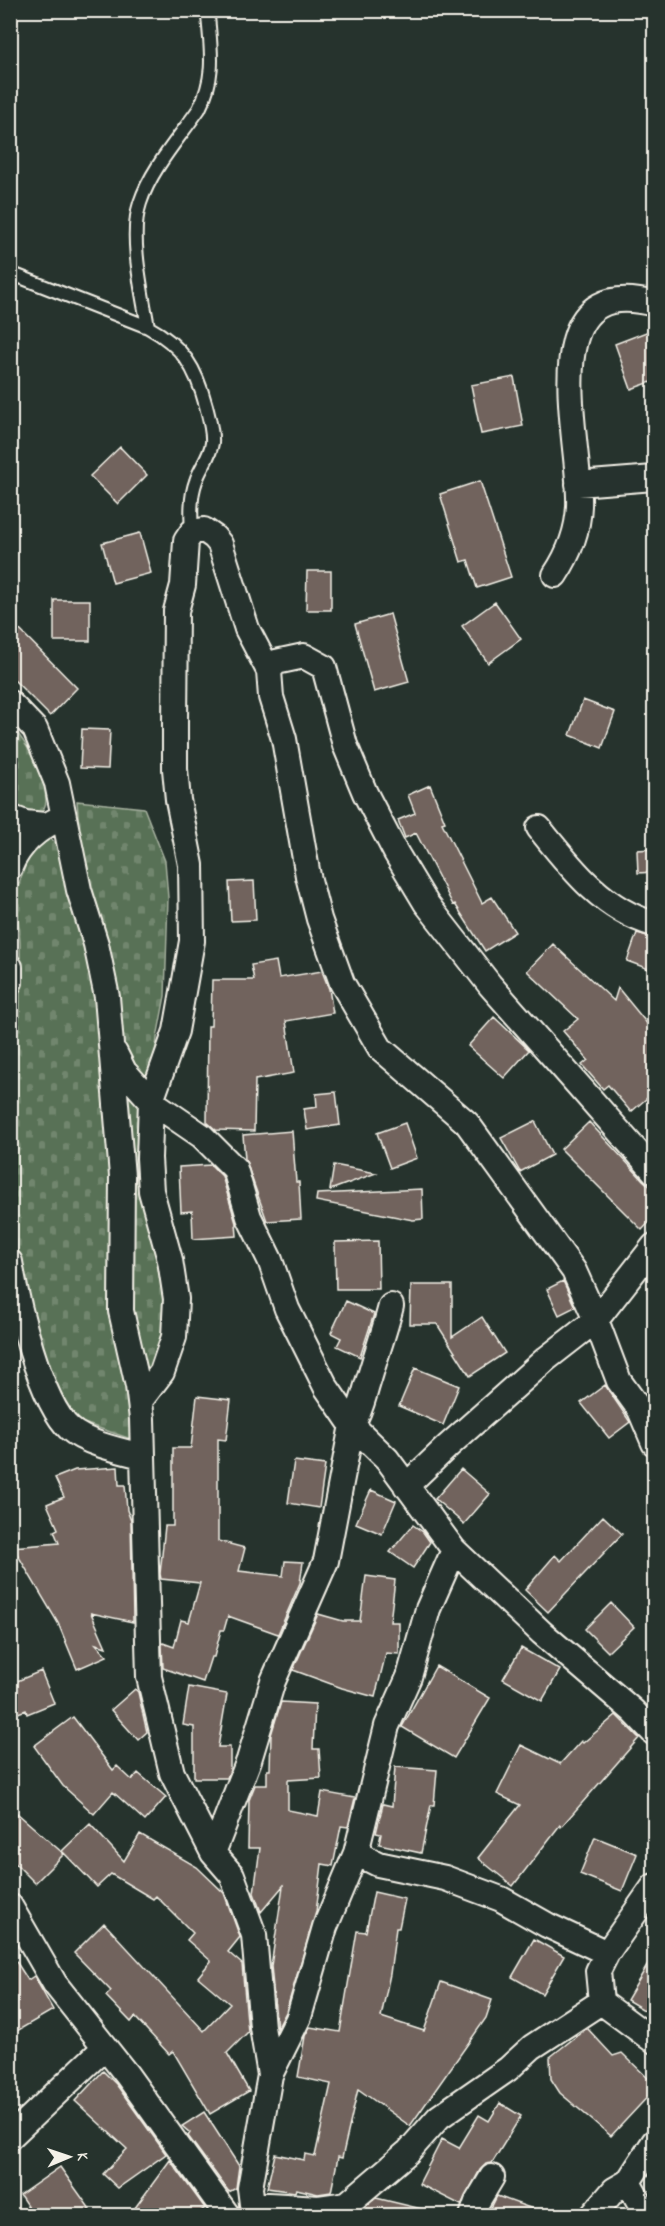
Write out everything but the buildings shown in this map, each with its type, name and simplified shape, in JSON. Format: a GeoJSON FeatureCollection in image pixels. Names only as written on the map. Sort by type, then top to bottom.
{"type":"FeatureCollection","features":[{"type":"Feature","properties":{"kind":"street"},"geometry":{"type":"LineString","coordinates":[[555,574],[564,560],[575,532],[579,506],[570,376],[571,358],[580,327],[587,317],[606,302],[631,298],[654,303]]}},
{"type":"Feature","properties":{"kind":"street"},"geometry":{"type":"LineString","coordinates":[[578,484],[654,478]]}},
{"type":"Feature","properties":{"kind":"street"},"geometry":{"type":"LineString","coordinates":[[140,1401],[162,1372],[174,1336],[176,1299],[170,1260],[151,1191],[151,1101],[176,1031],[192,941],[191,865],[178,800],[175,769],[176,611],[183,585],[186,541],[192,532],[204,530],[220,544],[248,629],[269,671],[271,697],[284,739],[319,919],[342,983],[380,1048],[467,1123],[574,1271],[596,1320],[619,1381],[652,1430]]}},
{"type":"Feature","properties":{"kind":"street"},"geometry":{"type":"LineString","coordinates":[[269,671],[276,662],[304,656],[324,667],[345,745],[365,793],[396,853],[426,903],[490,985],[654,1172]]}},
{"type":"Feature","properties":{"kind":"street"},"geometry":{"type":"LineString","coordinates":[[10,703],[34,729],[57,783],[54,821],[79,890],[98,954],[107,997],[122,1176],[121,1311],[142,1419],[149,1677],[172,1773],[213,1853],[232,1875],[254,1935],[262,2027],[270,2075]]}},
{"type":"Feature","properties":{"kind":"street"},"geometry":{"type":"LineString","coordinates":[[10,817],[25,823],[54,821]]}},
{"type":"Feature","properties":{"kind":"street"},"geometry":{"type":"LineString","coordinates":[[10,867],[28,839],[54,821]]}},
{"type":"Feature","properties":{"kind":"street"},"geometry":{"type":"LineString","coordinates":[[539,828],[574,872],[608,903],[640,920],[654,924]]}},
{"type":"Feature","properties":{"kind":"street"},"geometry":{"type":"LineString","coordinates":[[10,967],[10,982]]}},
{"type":"Feature","properties":{"kind":"street"},"geometry":{"type":"LineString","coordinates":[[113,1050],[124,1071],[151,1101],[202,1136],[235,1169],[249,1217],[270,1260],[288,1309],[326,1388],[351,1425],[387,1459],[454,1550],[542,1633],[633,1711],[654,1733]]}},
{"type":"Feature","properties":{"kind":"street"},"geometry":{"type":"LineString","coordinates":[[406,1486],[546,1359],[596,1320],[654,1246]]}},
{"type":"Feature","properties":{"kind":"street"},"geometry":{"type":"LineString","coordinates":[[10,1262],[27,1340],[51,1404],[70,1430],[106,1448],[142,1456]]}},
{"type":"Feature","properties":{"kind":"street"},"geometry":{"type":"LineString","coordinates":[[213,1853],[249,1760],[273,1681],[326,1562],[351,1425],[361,1411],[369,1377],[392,1306]]}},
{"type":"Feature","properties":{"kind":"street"},"geometry":{"type":"LineString","coordinates":[[454,1550],[428,1609],[410,1677],[387,1726],[356,1853],[325,1928],[299,2016],[270,2075],[248,2210],[319,2208],[346,2204],[408,2152],[439,2117],[508,2069],[532,2047],[602,2002]]}},
{"type":"Feature","properties":{"kind":"street"},"geometry":{"type":"LineString","coordinates":[[356,1853],[378,1863],[445,1878],[501,1899],[607,1953]]}},
{"type":"Feature","properties":{"kind":"street"},"geometry":{"type":"LineString","coordinates":[[654,1886],[607,1953],[598,1971],[602,2002],[654,2041]]}},
{"type":"Feature","properties":{"kind":"street"},"geometry":{"type":"LineString","coordinates":[[10,1906],[55,1984],[127,2075],[228,2216]]}},
{"type":"Feature","properties":{"kind":"street"},"geometry":{"type":"LineString","coordinates":[[10,2138],[104,2048]]}},
{"type":"Feature","properties":{"kind":"street"},"geometry":{"type":"LineString","coordinates":[[592,2216],[614,2190],[628,2182],[654,2142]]}},
{"type":"Feature","properties":{"kind":"street"},"geometry":{"type":"LineString","coordinates":[[472,2216],[477,2202],[492,2177]]}},
{"type":"Feature","properties":{"kind":"street"},"geometry":{"type":"LineString","coordinates":[[628,2182],[642,2207],[643,2216]]}},
{"type":"Feature","properties":{"kind":"lane"},"geometry":{"type":"LineString","coordinates":[[148,327],[136,240],[137,215],[146,189],[206,95],[212,66],[208,16]]}},
{"type":"Feature","properties":{"kind":"lane"},"geometry":{"type":"LineString","coordinates":[[10,273],[148,327],[175,344],[193,369],[200,384],[210,423],[212,445],[196,482],[192,506],[192,532]]}},
{"type":"Feature","properties":{"kind":"green space"},"geometry":{"type":"Polygon","coordinates":[[[10,723],[29,750],[43,780],[46,803],[38,819],[11,805],[10,723]]]}},
{"type":"Feature","properties":{"kind":"green space"},"geometry":{"type":"Polygon","coordinates":[[[77,801],[144,808],[165,861],[168,898],[165,996],[152,1079],[139,1076],[123,1045],[82,866],[77,801]]]}},
{"type":"Feature","properties":{"kind":"green space"},"geometry":{"type":"Polygon","coordinates":[[[51,839],[62,848],[98,995],[114,1167],[113,1288],[108,1314],[133,1406],[131,1439],[81,1422],[62,1405],[26,1295],[10,1213],[10,1052],[20,1015],[20,943],[16,891],[26,864],[36,846],[51,839]]]}},
{"type":"Feature","properties":{"kind":"green space"},"geometry":{"type":"Polygon","coordinates":[[[122,1080],[137,1096],[140,1108],[169,1324],[148,1377],[127,1302],[122,1080]]]}}]}
